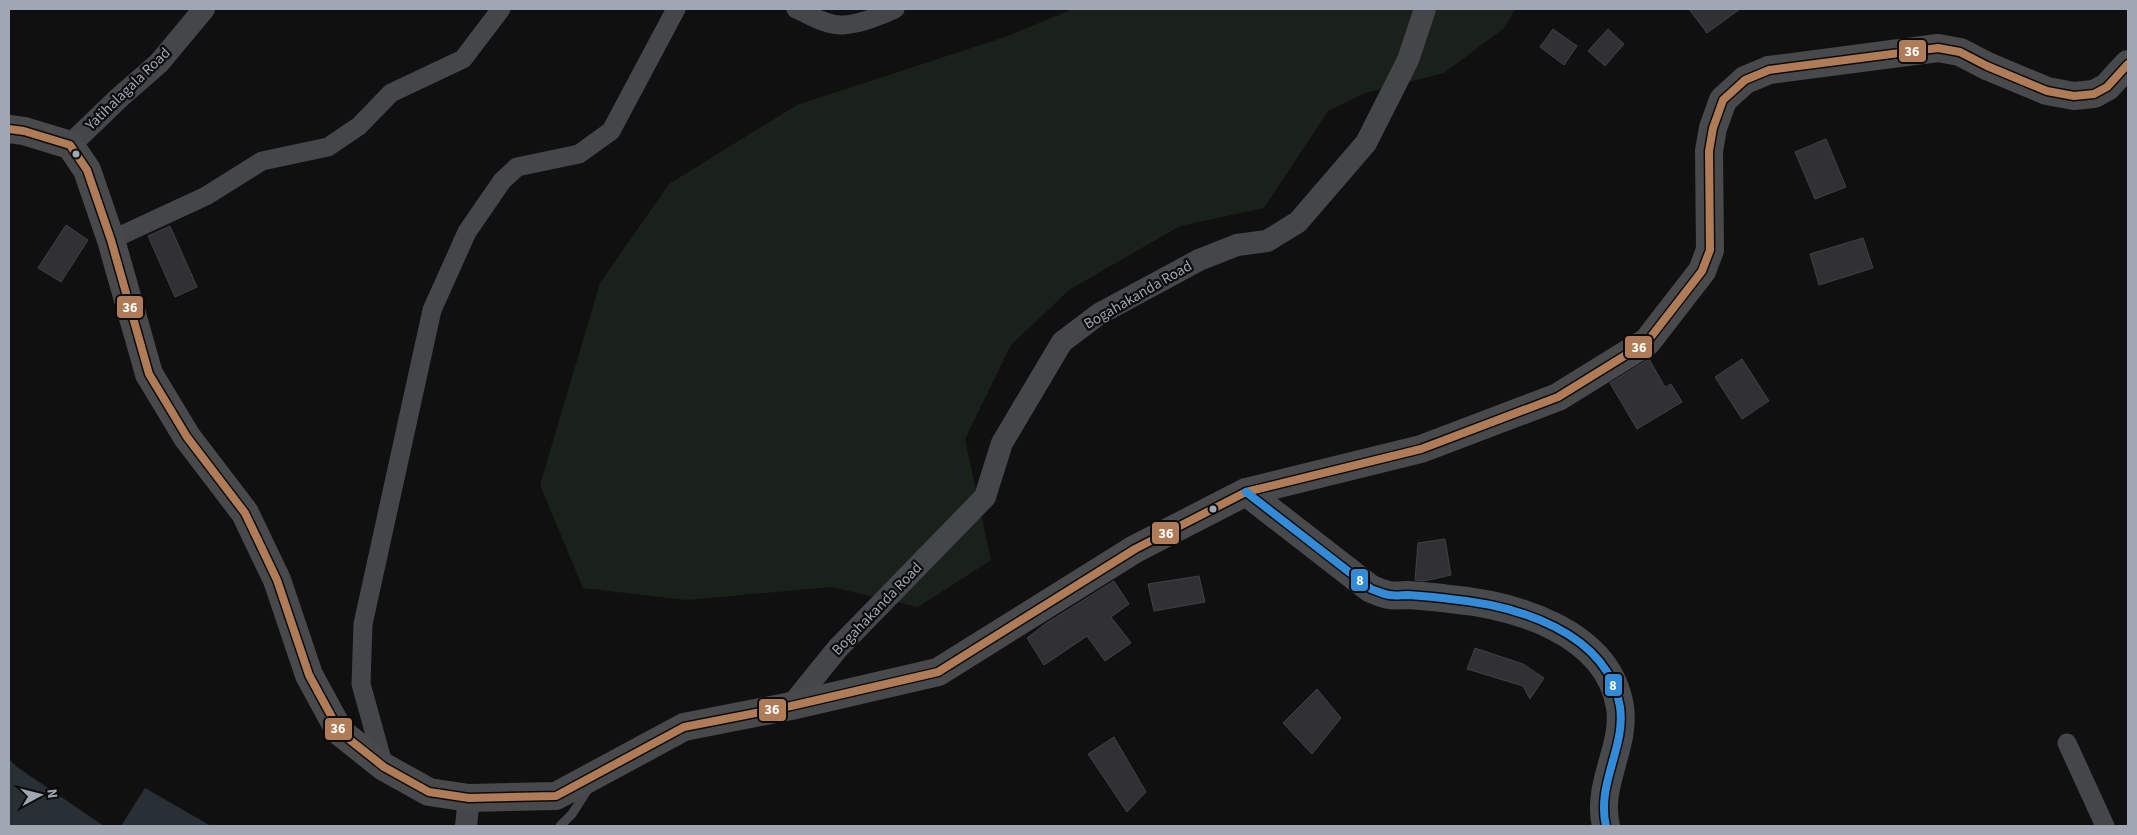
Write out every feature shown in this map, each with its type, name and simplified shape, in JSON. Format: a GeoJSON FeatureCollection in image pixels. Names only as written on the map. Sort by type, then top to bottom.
{"type":"FeatureCollection","features":[{"type":"Feature","properties":{"kind":"main road"},"geometry":{"type":"LineString","coordinates":[[9,130],[24,131],[70,145],[87,170],[111,240],[149,374],[187,437],[245,513],[277,580],[309,675],[340,732],[384,767],[429,792],[469,798],[556,796],[684,727],[791,706],[938,672],[1134,549],[1246,492],[1421,449],[1558,398],[1647,342],[1702,271],[1710,250],[1709,151],[1713,128],[1723,100],[1745,80],[1769,70],[1938,48],[1960,52],[1987,66],[2047,91],[2074,96],[2094,94],[2107,87],[2128,64]]}},
{"type":"Feature","properties":{"kind":"main road"},"geometry":{"type":"LineString","coordinates":[[1246,492],[1371,589],[1390,596],[1452,599],[1504,608],[1539,619],[1568,633],[1593,653],[1612,681],[1620,707],[1618,736],[1602,799],[1606,826]]}},
{"type":"Feature","properties":{"kind":"street","name":"Yatihalagala Road"},"geometry":{"type":"LineString","coordinates":[[70,145],[159,63],[204,9]]}},
{"type":"Feature","properties":{"kind":"street"},"geometry":{"type":"LineString","coordinates":[[111,240],[206,196],[262,161],[328,147],[359,126],[391,93],[463,59],[501,9]]}},
{"type":"Feature","properties":{"kind":"street"},"geometry":{"type":"LineString","coordinates":[[384,767],[361,684],[363,624],[432,310],[467,232],[502,181],[517,167],[579,154],[611,131],[676,9]]}},
{"type":"Feature","properties":{"kind":"street"},"geometry":{"type":"LineString","coordinates":[[796,9],[825,22],[843,25],[876,17],[895,9]]}},
{"type":"Feature","properties":{"kind":"street","name":"Bogahakanda Road"},"geometry":{"type":"LineString","coordinates":[[791,706],[838,648],[985,497],[1002,443],[1062,342],[1099,314],[1199,260],[1237,245],[1267,240],[1298,222],[1366,143],[1408,60],[1425,9]]}},
{"type":"Feature","properties":{"kind":"street"},"geometry":{"type":"LineString","coordinates":[[2067,743],[2105,826]]}},
{"type":"Feature","properties":{"kind":"street"},"geometry":{"type":"LineString","coordinates":[[466,826],[469,798]]}},
{"type":"Feature","properties":{"kind":"lane"},"geometry":{"type":"LineString","coordinates":[[560,826],[572,814],[596,776]]}},
{"type":"Feature","properties":{"kind":"shaded area"},"geometry":{"type":"Polygon","coordinates":[[[1073,9],[1515,9],[1504,28],[1444,73],[1365,93],[1328,111],[1264,208],[1180,226],[1069,290],[1011,345],[965,439],[991,560],[918,607],[831,587],[687,600],[583,588],[540,485],[600,283],[669,184],[797,105],[1005,37],[1073,9]]]}},
{"type":"Feature","properties":{"kind":"shaded area"},"geometry":{"type":"Polygon","coordinates":[[[9,759],[17,767],[104,826],[9,826],[9,759]]]}},
{"type":"Feature","properties":{"kind":"shaded area"},"geometry":{"type":"Polygon","coordinates":[[[145,788],[211,826],[121,826],[145,788]]]}},
{"type":"Feature","properties":{"kind":"building"},"geometry":{"type":"Polygon","coordinates":[[[1689,9],[1740,9],[1707,33],[1689,9]]]}},
{"type":"Feature","properties":{"kind":"building"},"geometry":{"type":"Polygon","coordinates":[[[1553,29],[1577,46],[1564,65],[1540,47],[1553,29]]]}},
{"type":"Feature","properties":{"kind":"building"},"geometry":{"type":"Polygon","coordinates":[[[1608,29],[1624,44],[1605,66],[1588,51],[1608,29]]]}},
{"type":"Feature","properties":{"kind":"building"},"geometry":{"type":"Polygon","coordinates":[[[1826,139],[1846,187],[1815,199],[1795,152],[1826,139]]]}},
{"type":"Feature","properties":{"kind":"building"},"geometry":{"type":"Polygon","coordinates":[[[66,225],[88,240],[61,282],[38,268],[66,225]]]}},
{"type":"Feature","properties":{"kind":"building"},"geometry":{"type":"Polygon","coordinates":[[[170,226],[197,287],[175,297],[148,236],[170,226]]]}},
{"type":"Feature","properties":{"kind":"building"},"geometry":{"type":"Polygon","coordinates":[[[1863,238],[1873,268],[1819,285],[1810,254],[1863,238]]]}},
{"type":"Feature","properties":{"kind":"building"},"geometry":{"type":"Polygon","coordinates":[[[1649,359],[1665,387],[1671,384],[1682,402],[1637,429],[1610,383],[1649,359]]]}},
{"type":"Feature","properties":{"kind":"building"},"geometry":{"type":"Polygon","coordinates":[[[1742,359],[1769,401],[1742,419],[1715,377],[1742,359]]]}},
{"type":"Feature","properties":{"kind":"building"},"geometry":{"type":"Polygon","coordinates":[[[1445,539],[1451,575],[1424,581],[1415,580],[1418,543],[1445,539]]]}},
{"type":"Feature","properties":{"kind":"building"},"geometry":{"type":"Polygon","coordinates":[[[1199,576],[1205,602],[1154,611],[1148,584],[1199,576]]]}},
{"type":"Feature","properties":{"kind":"building"},"geometry":{"type":"Polygon","coordinates":[[[1114,581],[1129,604],[1111,617],[1131,643],[1105,661],[1087,636],[1044,665],[1027,638],[1045,624],[1114,581]]]}},
{"type":"Feature","properties":{"kind":"building"},"geometry":{"type":"Polygon","coordinates":[[[1475,648],[1523,664],[1544,678],[1530,699],[1523,686],[1467,669],[1475,648]]]}},
{"type":"Feature","properties":{"kind":"building"},"geometry":{"type":"Polygon","coordinates":[[[1317,689],[1341,718],[1312,754],[1283,723],[1317,689]]]}},
{"type":"Feature","properties":{"kind":"building"},"geometry":{"type":"Polygon","coordinates":[[[1114,737],[1146,792],[1127,812],[1088,754],[1114,737]]]}},
{"type":"Feature","properties":{"kind":"transit line","name":"36"},"geometry":{"type":"LineString","coordinates":[[9,129],[24,131],[70,145],[87,170],[111,240],[149,374],[187,437],[245,513],[277,580],[309,675],[340,732],[384,767],[429,792],[469,798],[556,796],[684,727],[791,706],[938,672],[1135,549],[1246,492],[1421,449],[1558,397],[1647,342],[1702,271],[1710,250],[1709,151],[1713,128],[1723,100],[1745,80],[1769,70],[1938,48],[1960,52],[1987,66],[2047,91],[2074,96],[2094,94],[2107,87],[2128,64]]}},
{"type":"Feature","properties":{"kind":"transit line","name":"8"},"geometry":{"type":"LineString","coordinates":[[1246,492],[1371,589],[1389,595],[1424,596],[1475,602],[1502,608],[1529,616],[1555,627],[1578,641],[1597,659],[1612,681],[1620,707],[1619,737],[1605,795],[1606,826]]}}]}
